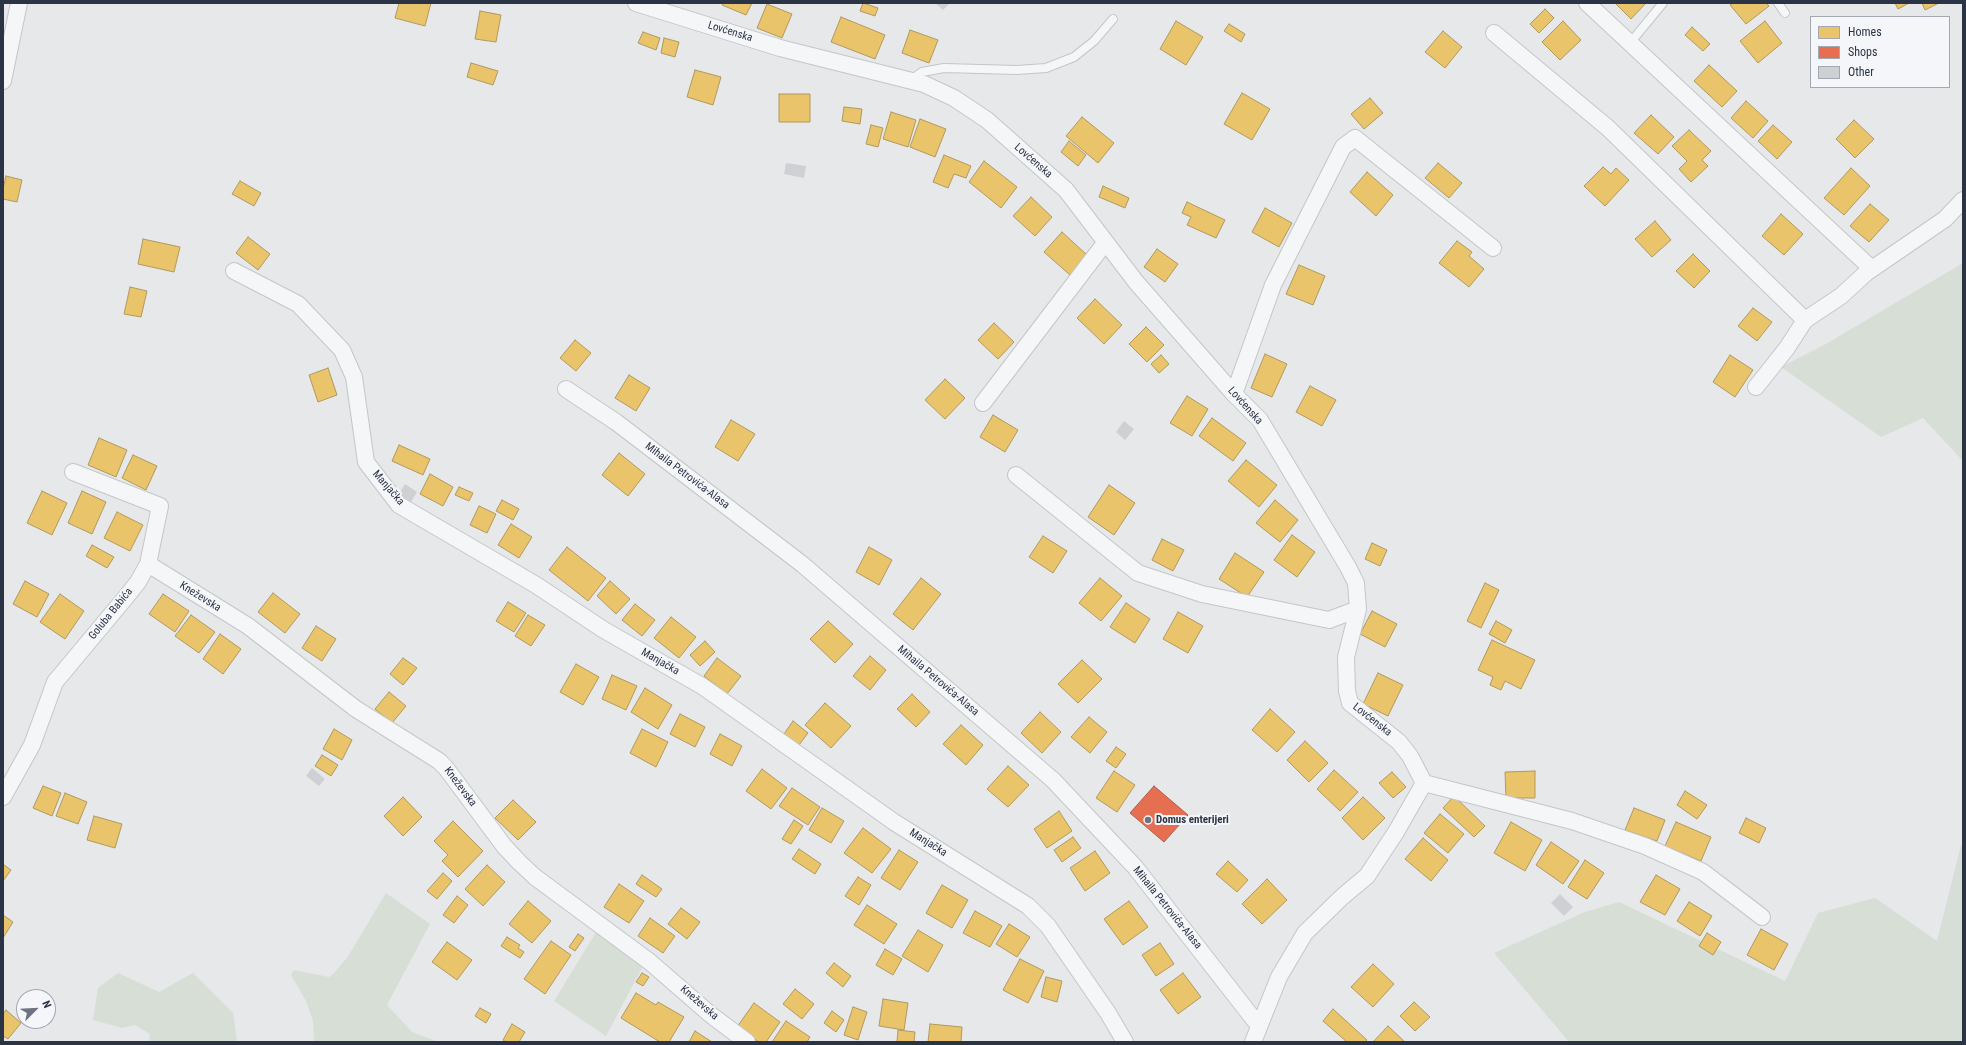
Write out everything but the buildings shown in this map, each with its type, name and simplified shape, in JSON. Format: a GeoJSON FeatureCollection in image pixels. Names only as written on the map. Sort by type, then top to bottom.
{"type":"FeatureCollection","features":[{"type":"Feature","properties":{"kind":"street"},"geometry":{"type":"LineString","coordinates":[[3,81],[19,3]]}},
{"type":"Feature","properties":{"kind":"street","name":"Lovćenska"},"geometry":{"type":"LineString","coordinates":[[636,3],[780,48],[924,84],[954,98],[987,120],[1066,190],[1136,282],[1234,394],[1260,420],[1348,567],[1356,583],[1358,609],[1346,657],[1347,691],[1350,703],[1399,742],[1410,756],[1424,783]]}},
{"type":"Feature","properties":{"kind":"street"},"geometry":{"type":"LineString","coordinates":[[1587,3],[1872,269]]}},
{"type":"Feature","properties":{"kind":"street"},"geometry":{"type":"LineString","coordinates":[[1494,33],[1608,128],[1805,320]]}},
{"type":"Feature","properties":{"kind":"street"},"geometry":{"type":"LineString","coordinates":[[1234,394],[1273,285],[1343,147],[1355,138],[1493,248]]}},
{"type":"Feature","properties":{"kind":"street"},"geometry":{"type":"LineString","coordinates":[[1756,387],[1787,348],[1805,320],[1841,296],[1872,269],[1945,219],[1963,200]]}},
{"type":"Feature","properties":{"kind":"street"},"geometry":{"type":"LineString","coordinates":[[983,403],[1105,243]]}},
{"type":"Feature","properties":{"kind":"street","name":"Manjačka"},"geometry":{"type":"LineString","coordinates":[[234,271],[298,304],[342,350],[354,377],[366,462],[399,504],[536,585],[604,630],[702,686],[894,822],[1028,906],[1048,926],[1066,951],[1108,1013],[1125,1042]]}},
{"type":"Feature","properties":{"kind":"street","name":"Mihaila Petrovića-Alasa"},"geometry":{"type":"LineString","coordinates":[[566,389],[616,422],[802,564],[1053,780],[1135,867],[1259,1026]]}},
{"type":"Feature","properties":{"kind":"street","name":"Goluba Babića"},"geometry":{"type":"LineString","coordinates":[[3,796],[32,745],[55,682],[130,592],[148,564],[160,506],[73,472]]}},
{"type":"Feature","properties":{"kind":"street"},"geometry":{"type":"LineString","coordinates":[[1016,475],[1138,573],[1202,594],[1330,620],[1358,609]]}},
{"type":"Feature","properties":{"kind":"street","name":"Kneževska"},"geometry":{"type":"LineString","coordinates":[[148,564],[248,626],[356,709],[438,760],[446,768],[504,846],[535,877],[650,962],[711,1015],[747,1042]]}},
{"type":"Feature","properties":{"kind":"street"},"geometry":{"type":"LineString","coordinates":[[1253,1042],[1279,977],[1305,933],[1342,897],[1367,876],[1396,832],[1424,783],[1572,821],[1645,846],[1703,872],[1762,917]]}},
{"type":"Feature","properties":{"kind":"lane"},"geometry":{"type":"LineString","coordinates":[[1630,43],[1663,3]]}},
{"type":"Feature","properties":{"kind":"lane"},"geometry":{"type":"LineString","coordinates":[[1778,3],[1785,13]]}},
{"type":"Feature","properties":{"kind":"lane"},"geometry":{"type":"LineString","coordinates":[[911,81],[922,72],[944,68],[1017,70],[1046,68],[1074,57],[1094,41],[1113,19]]}},
{"type":"Feature","properties":{"kind":"shaded area"},"geometry":{"type":"Polygon","coordinates":[[[1963,263],[1963,461],[1923,418],[1881,437],[1781,367],[1826,344],[1963,263]]]}},
{"type":"Feature","properties":{"kind":"shaded area"},"geometry":{"type":"Polygon","coordinates":[[[1961,845],[1963,845],[1963,1042],[1569,1042],[1494,953],[1585,912],[1619,902],[1785,981],[1818,913],[1875,898],[1937,941],[1961,845]]]}},
{"type":"Feature","properties":{"kind":"shaded area"},"geometry":{"type":"Polygon","coordinates":[[[386,893],[430,924],[387,1005],[412,1032],[438,1042],[314,1042],[313,1021],[306,1001],[291,975],[294,970],[329,977],[334,973],[347,958],[386,893]]]}},
{"type":"Feature","properties":{"kind":"shaded area"},"geometry":{"type":"Polygon","coordinates":[[[598,929],[644,964],[606,1036],[554,1001],[598,929]]]}},
{"type":"Feature","properties":{"kind":"shaded area"},"geometry":{"type":"Polygon","coordinates":[[[118,973],[159,992],[193,973],[233,1013],[237,1042],[149,1042],[150,1034],[135,1025],[122,1028],[93,1020],[98,988],[118,973]]]}},
{"type":"Feature","properties":{"kind":"place","name":"Domus enterijeri"},"geometry":{"type":"Point","coordinates":[1148,820]}}]}
